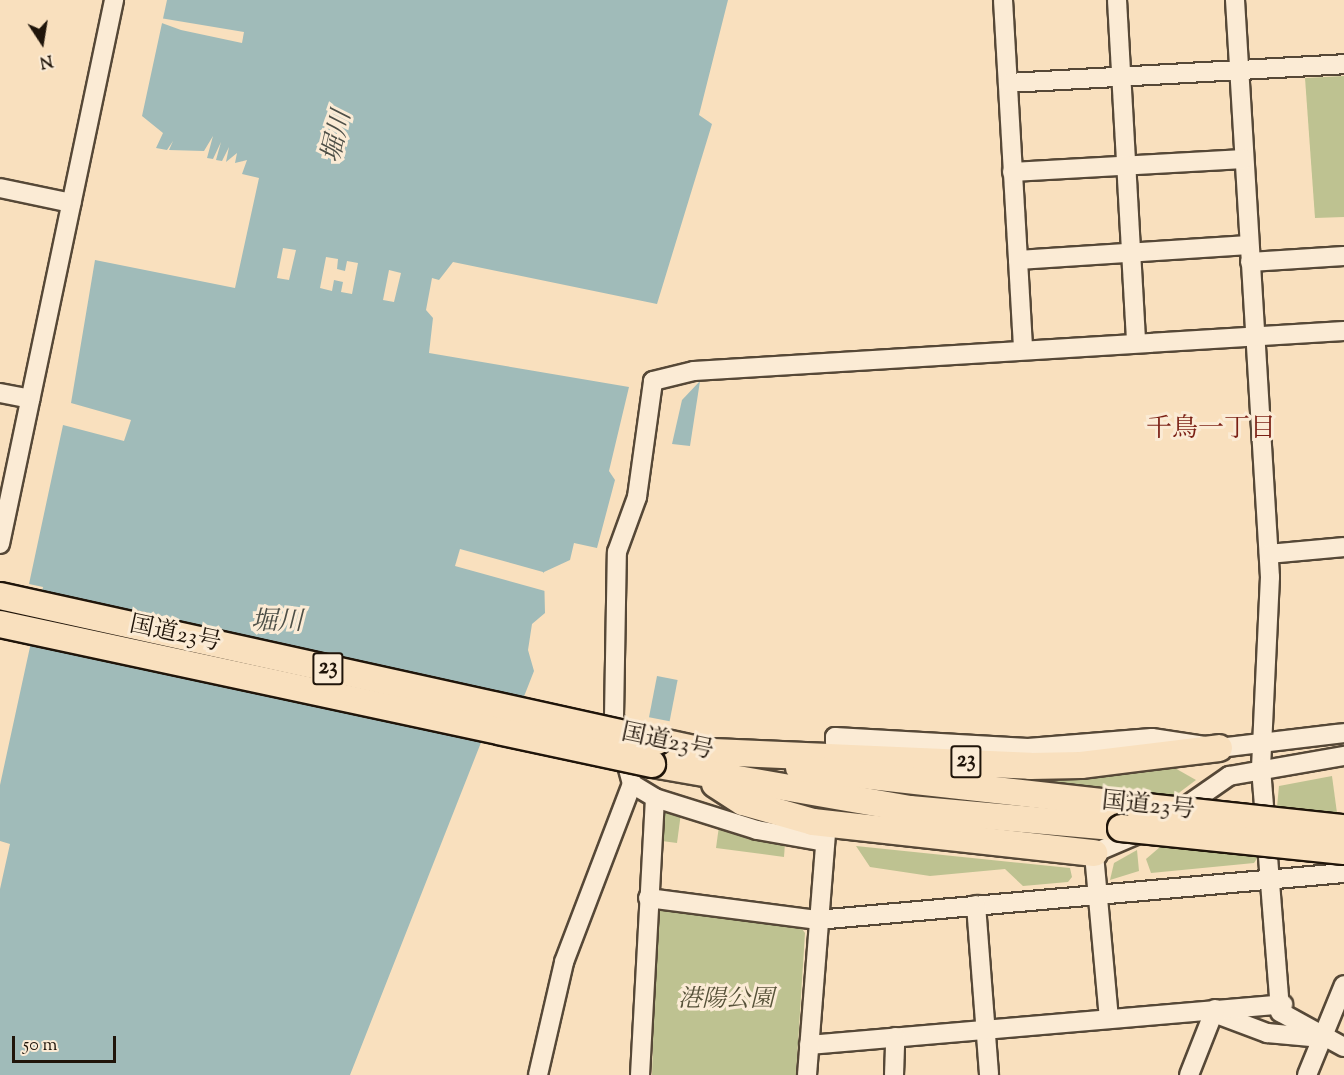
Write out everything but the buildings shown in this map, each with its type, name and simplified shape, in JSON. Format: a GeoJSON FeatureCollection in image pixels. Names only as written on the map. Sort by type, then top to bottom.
{"type":"FeatureCollection","features":[{"type":"Feature","properties":{"kind":"highway","name":"国道23号"},"geometry":{"type":"LineString","coordinates":[[0,596],[654,753],[699,774],[910,809],[1342,851]]}},
{"type":"Feature","properties":{"kind":"highway","name":"国道23号"},"geometry":{"type":"LineString","coordinates":[[0,624],[654,753],[712,752],[881,781],[1137,806],[1342,851]]}},
{"type":"Feature","properties":{"kind":"highway","name":"23"},"geometry":{"type":"LineString","coordinates":[[712,752],[1030,766],[1219,748]]}},
{"type":"Feature","properties":{"kind":"highway","name":"23"},"geometry":{"type":"LineString","coordinates":[[699,774],[743,802],[813,822],[1095,853]]}},
{"type":"Feature","properties":{"kind":"street"},"geometry":{"type":"LineString","coordinates":[[0,544],[114,0]]}},
{"type":"Feature","properties":{"kind":"street"},"geometry":{"type":"LineString","coordinates":[[1003,0],[1023,349]]}},
{"type":"Feature","properties":{"kind":"street"},"geometry":{"type":"LineString","coordinates":[[1117,0],[1136,342]]}},
{"type":"Feature","properties":{"kind":"street"},"geometry":{"type":"LineString","coordinates":[[1235,0],[1269,554],[1260,743],[1281,1008],[1270,1033]]}},
{"type":"Feature","properties":{"kind":"street"},"geometry":{"type":"LineString","coordinates":[[1008,83],[1344,64]]}},
{"type":"Feature","properties":{"kind":"street"},"geometry":{"type":"LineString","coordinates":[[1012,172],[1244,159]]}},
{"type":"Feature","properties":{"kind":"street"},"geometry":{"type":"LineString","coordinates":[[0,188],[72,203]]}},
{"type":"Feature","properties":{"kind":"street"},"geometry":{"type":"LineString","coordinates":[[1018,260],[1131,252],[1344,256]]}},
{"type":"Feature","properties":{"kind":"street"},"geometry":{"type":"LineString","coordinates":[[538,1075],[564,962],[632,784],[614,717],[617,552],[637,496],[653,381],[694,371],[1344,331]]}},
{"type":"Feature","properties":{"kind":"street"},"geometry":{"type":"LineString","coordinates":[[0,393],[30,399]]}},
{"type":"Feature","properties":{"kind":"street"},"geometry":{"type":"LineString","coordinates":[[1269,554],[1344,547]]}},
{"type":"Feature","properties":{"kind":"street"},"geometry":{"type":"LineString","coordinates":[[835,743],[835,737],[1028,748],[1152,738],[1219,748],[1344,733]]}},
{"type":"Feature","properties":{"kind":"street"},"geometry":{"type":"LineString","coordinates":[[1109,1018],[1095,853],[1126,844],[1229,776],[1261,768],[1344,756]]}},
{"type":"Feature","properties":{"kind":"street"},"geometry":{"type":"LineString","coordinates":[[632,784],[655,798],[757,830],[825,838],[807,1075]]}},
{"type":"Feature","properties":{"kind":"street"},"geometry":{"type":"LineString","coordinates":[[640,1075],[655,798]]}},
{"type":"Feature","properties":{"kind":"street"},"geometry":{"type":"LineString","coordinates":[[648,898],[817,920],[1272,879],[1342,851]]}},
{"type":"Feature","properties":{"kind":"street"},"geometry":{"type":"LineString","coordinates":[[976,906],[989,1075]]}},
{"type":"Feature","properties":{"kind":"street"},"geometry":{"type":"LineString","coordinates":[[1307,1075],[1344,985]]}},
{"type":"Feature","properties":{"kind":"street"},"geometry":{"type":"LineString","coordinates":[[809,1045],[1109,1018],[1281,1008],[1322,1038],[1344,1047]]}},
{"type":"Feature","properties":{"kind":"street"},"geometry":{"type":"LineString","coordinates":[[1214,1011],[1270,1033],[1322,1038]]}},
{"type":"Feature","properties":{"kind":"street"},"geometry":{"type":"LineString","coordinates":[[1189,1075],[1214,1011]]}},
{"type":"Feature","properties":{"kind":"street"},"geometry":{"type":"LineString","coordinates":[[894,1075],[895,1037]]}},
{"type":"Feature","properties":{"kind":"green space"},"geometry":{"type":"Polygon","coordinates":[[[1344,76],[1344,217],[1315,218],[1305,78],[1344,76]]]}},
{"type":"Feature","properties":{"kind":"green space"},"geometry":{"type":"Polygon","coordinates":[[[1173,767],[1196,780],[1172,798],[1006,782],[1007,777],[1173,767]]]}},
{"type":"Feature","properties":{"kind":"green space"},"geometry":{"type":"Polygon","coordinates":[[[1332,776],[1337,813],[1277,807],[1279,786],[1332,776]]]}},
{"type":"Feature","properties":{"kind":"green space"},"geometry":{"type":"Polygon","coordinates":[[[671,809],[681,813],[677,843],[662,841],[664,813],[671,809]]]}},
{"type":"Feature","properties":{"kind":"green space"},"geometry":{"type":"Polygon","coordinates":[[[719,826],[785,843],[784,857],[716,848],[719,826]]]}},
{"type":"Feature","properties":{"kind":"green space"},"geometry":{"type":"Polygon","coordinates":[[[856,846],[1070,868],[1072,877],[1068,882],[1023,886],[1005,869],[930,876],[870,867],[856,846]]]}},
{"type":"Feature","properties":{"kind":"green space"},"geometry":{"type":"Polygon","coordinates":[[[1160,847],[1258,857],[1254,863],[1151,873],[1146,859],[1160,847]]]}},
{"type":"Feature","properties":{"kind":"green space"},"geometry":{"type":"Polygon","coordinates":[[[1137,850],[1139,871],[1110,880],[1114,863],[1137,850]]]}},
{"type":"Feature","properties":{"kind":"green space","name":"港陽公園"},"geometry":{"type":"Polygon","coordinates":[[[662,909],[800,926],[805,933],[796,1075],[652,1075],[657,913],[662,909]]]}},
{"type":"Feature","properties":{"kind":"water","name":"堀川"},"geometry":{"type":"Polygon","coordinates":[[[167,0],[728,0],[699,115],[712,124],[657,304],[453,262],[439,280],[432,278],[426,310],[433,318],[429,353],[629,387],[609,471],[615,480],[597,548],[574,543],[570,560],[544,572],[545,613],[532,624],[528,650],[534,671],[505,745],[482,740],[350,1075],[0,1075],[0,889],[10,844],[0,841],[0,785],[43,587],[29,584],[63,425],[124,441],[131,420],[71,403],[95,260],[235,288],[259,178],[242,174],[247,160],[235,163],[237,153],[226,162],[229,147],[222,161],[216,160],[221,142],[213,159],[207,158],[213,136],[204,151],[169,150],[173,141],[167,150],[156,148],[163,133],[142,116],[167,0]],[[283,248],[277,278],[289,280],[296,250],[283,248]],[[326,257],[320,288],[332,291],[334,280],[343,282],[341,292],[352,294],[358,263],[347,261],[345,271],[337,269],[338,259],[326,257]],[[389,270],[383,300],[394,302],[401,273],[389,270]]]}},
{"type":"Feature","properties":{"kind":"water"},"geometry":{"type":"Polygon","coordinates":[[[700,381],[690,446],[672,444],[682,400],[700,381]]]}},
{"type":"Feature","properties":{"kind":"water"},"geometry":{"type":"Polygon","coordinates":[[[657,676],[678,680],[670,721],[649,717],[657,676]]]}},
{"type":"Feature","properties":{"kind":"pier"},"geometry":{"type":"Polygon","coordinates":[[[160,18],[244,32],[242,43],[181,30],[159,22],[160,18]]]}},
{"type":"Feature","properties":{"kind":"pier"},"geometry":{"type":"Polygon","coordinates":[[[460,549],[543,572],[548,578],[545,591],[455,566],[460,549]]]}},
{"type":"Feature","properties":{"kind":"district","name":"千鳥一丁目"},"geometry":{"type":"Point","coordinates":[1211,430]}}]}
